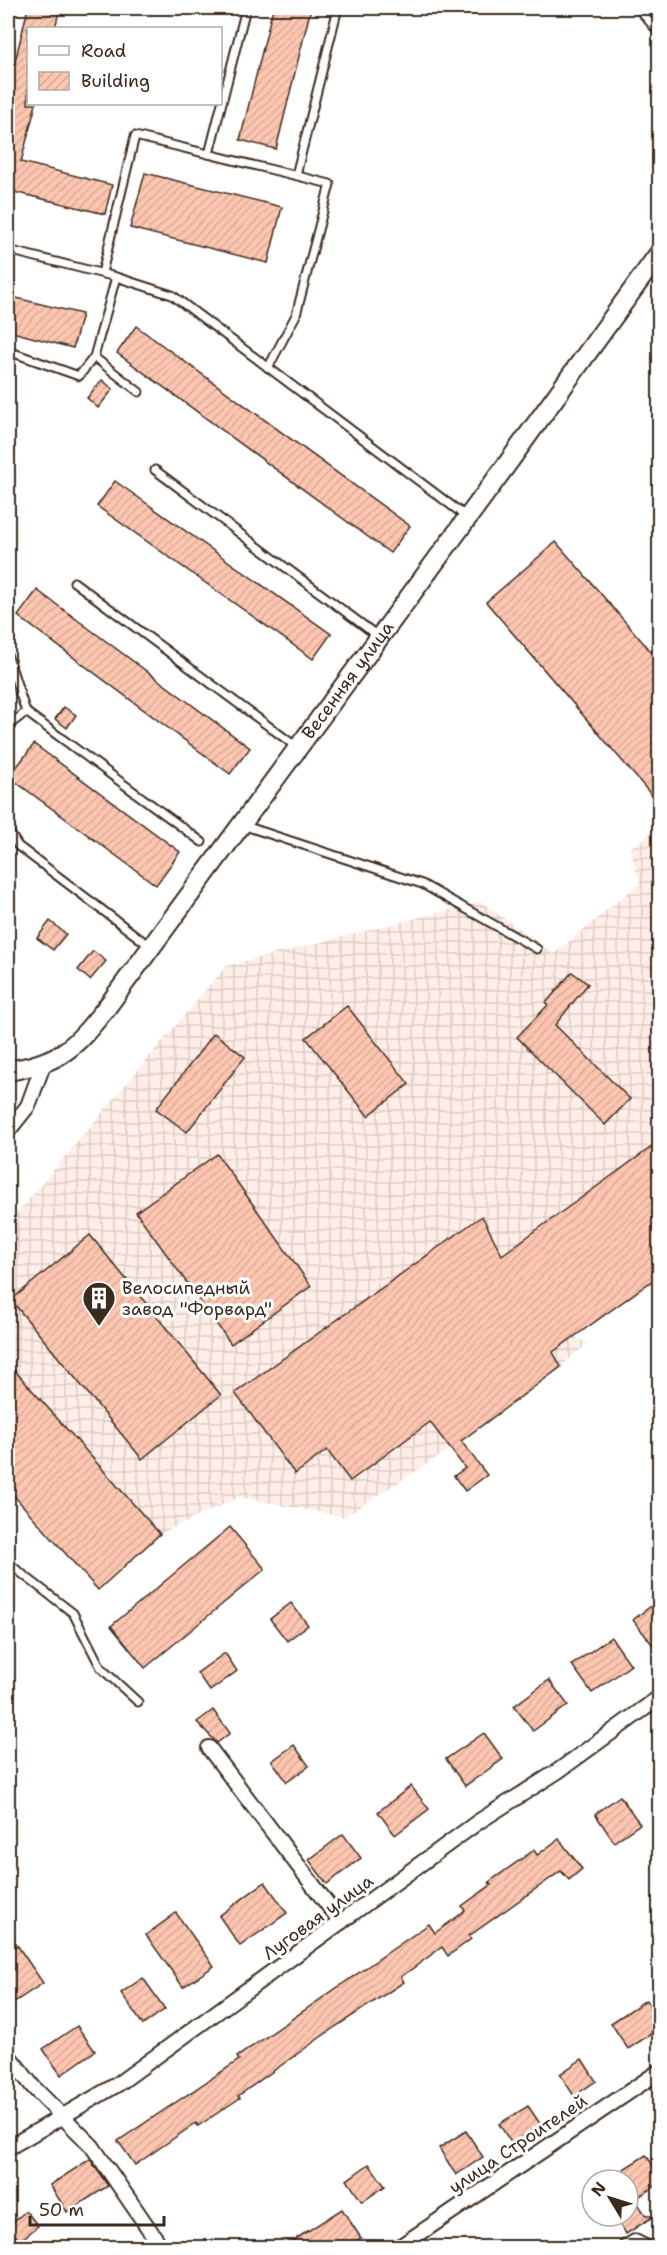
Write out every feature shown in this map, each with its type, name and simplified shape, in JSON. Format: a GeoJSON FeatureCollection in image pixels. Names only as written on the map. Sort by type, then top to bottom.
{"type":"FeatureCollection","features":[{"type":"Feature","properties":{"kind":"street","name":"Весенняя улица"},"geometry":{"type":"LineString","coordinates":[[8,1071],[43,1065],[78,1042],[242,825],[660,252]]}},
{"type":"Feature","properties":{"kind":"street"},"geometry":{"type":"LineString","coordinates":[[8,1131],[28,1106],[43,1065]]}},
{"type":"Feature","properties":{"kind":"street","name":"Луговая улица"},"geometry":{"type":"LineString","coordinates":[[8,2148],[118,2084],[478,1822],[558,1771],[660,1697]]}},
{"type":"Feature","properties":{"kind":"street"},"geometry":{"type":"LineString","coordinates":[[209,1748],[341,1923]]}},
{"type":"Feature","properties":{"kind":"street"},"geometry":{"type":"LineString","coordinates":[[8,2055],[34,2088],[92,2146],[162,2247]]}},
{"type":"Feature","properties":{"kind":"street","name":"улица Строителей"},"geometry":{"type":"LineString","coordinates":[[398,2247],[660,2071]]}},
{"type":"Feature","properties":{"kind":"street"},"geometry":{"type":"LineString","coordinates":[[625,2247],[635,2242],[647,2247]]}},
{"type":"Feature","properties":{"kind":"lane"},"geometry":{"type":"LineString","coordinates":[[222,103],[246,8]]}},
{"type":"Feature","properties":{"kind":"lane"},"geometry":{"type":"LineString","coordinates":[[296,175],[338,8]]}},
{"type":"Feature","properties":{"kind":"lane"},"geometry":{"type":"LineString","coordinates":[[638,8],[660,34]]}},
{"type":"Feature","properties":{"kind":"lane"},"geometry":{"type":"LineString","coordinates":[[209,154],[221,105]]}},
{"type":"Feature","properties":{"kind":"lane"},"geometry":{"type":"LineString","coordinates":[[102,273],[135,136],[330,184],[296,315],[268,368]]}},
{"type":"Feature","properties":{"kind":"lane"},"geometry":{"type":"LineString","coordinates":[[8,250],[102,273],[171,296],[468,518]]}},
{"type":"Feature","properties":{"kind":"lane"},"geometry":{"type":"LineString","coordinates":[[8,351],[79,376],[94,357],[116,277]]}},
{"type":"Feature","properties":{"kind":"lane"},"geometry":{"type":"LineString","coordinates":[[94,357],[139,392]]}},
{"type":"Feature","properties":{"kind":"lane"},"geometry":{"type":"LineString","coordinates":[[155,470],[380,637]]}},
{"type":"Feature","properties":{"kind":"lane"},"geometry":{"type":"LineString","coordinates":[[74,582],[298,748]]}},
{"type":"Feature","properties":{"kind":"lane"},"geometry":{"type":"LineString","coordinates":[[8,657],[26,712],[202,842]]}},
{"type":"Feature","properties":{"kind":"lane"},"geometry":{"type":"LineString","coordinates":[[8,726],[26,712]]}},
{"type":"Feature","properties":{"kind":"lane"},"geometry":{"type":"LineString","coordinates":[[242,825],[422,884],[537,949]]}},
{"type":"Feature","properties":{"kind":"lane"},"geometry":{"type":"LineString","coordinates":[[8,830],[18,846],[151,947]]}},
{"type":"Feature","properties":{"kind":"lane"},"geometry":{"type":"LineString","coordinates":[[8,1563],[73,1613],[101,1668],[138,1702]]}},
{"type":"Feature","properties":{"kind":"shaded area"},"geometry":{"type":"Polygon","coordinates":[[[659,827],[659,1275],[574,1337],[588,1343],[560,1367],[450,1449],[344,1517],[239,1497],[160,1534],[98,1590],[8,1489],[8,1224],[226,966],[481,902],[554,954],[640,883],[630,848],[659,827]]]}},
{"type":"Feature","properties":{"kind":"building"},"geometry":{"type":"Polygon","coordinates":[[[28,8],[60,8],[55,27],[27,27],[27,105],[36,105],[21,162],[112,185],[105,214],[14,192],[13,196],[8,195],[8,90],[28,8]]]}},
{"type":"Feature","properties":{"kind":"building"},"geometry":{"type":"Polygon","coordinates":[[[273,8],[311,8],[276,149],[240,140],[273,8]]]}},
{"type":"Feature","properties":{"kind":"building"},"geometry":{"type":"Polygon","coordinates":[[[145,173],[282,207],[268,263],[130,228],[145,173]]]}},
{"type":"Feature","properties":{"kind":"building"},"geometry":{"type":"Polygon","coordinates":[[[8,296],[82,314],[73,348],[8,331],[8,296]]]}},
{"type":"Feature","properties":{"kind":"building"},"geometry":{"type":"Polygon","coordinates":[[[136,326],[410,526],[390,553],[117,353],[136,326]]]}},
{"type":"Feature","properties":{"kind":"building"},"geometry":{"type":"Polygon","coordinates":[[[102,380],[113,389],[98,408],[87,398],[102,380]]]}},
{"type":"Feature","properties":{"kind":"building"},"geometry":{"type":"Polygon","coordinates":[[[115,481],[331,634],[313,659],[97,506],[115,481]]]}},
{"type":"Feature","properties":{"kind":"building"},"geometry":{"type":"Polygon","coordinates":[[[556,542],[660,662],[660,805],[486,602],[556,542]]]}},
{"type":"Feature","properties":{"kind":"building"},"geometry":{"type":"Polygon","coordinates":[[[37,590],[250,748],[230,774],[18,616],[37,590]]]}},
{"type":"Feature","properties":{"kind":"building"},"geometry":{"type":"Polygon","coordinates":[[[64,707],[76,715],[67,728],[55,719],[64,707]]]}},
{"type":"Feature","properties":{"kind":"building"},"geometry":{"type":"Polygon","coordinates":[[[34,744],[180,852],[156,885],[9,777],[34,744]]]}},
{"type":"Feature","properties":{"kind":"building"},"geometry":{"type":"Polygon","coordinates":[[[50,921],[66,934],[53,950],[37,938],[50,921]]]}},
{"type":"Feature","properties":{"kind":"building"},"geometry":{"type":"Polygon","coordinates":[[[93,951],[106,961],[90,980],[78,970],[93,951]]]}},
{"type":"Feature","properties":{"kind":"building"},"geometry":{"type":"Polygon","coordinates":[[[572,972],[588,984],[555,1025],[630,1099],[605,1125],[517,1037],[548,1005],[546,1003],[572,972]]]}},
{"type":"Feature","properties":{"kind":"building"},"geometry":{"type":"Polygon","coordinates":[[[347,1006],[409,1084],[368,1116],[306,1038],[347,1006]]]}},
{"type":"Feature","properties":{"kind":"building"},"geometry":{"type":"Polygon","coordinates":[[[214,1033],[245,1057],[187,1132],[156,1109],[214,1033]]]}},
{"type":"Feature","properties":{"kind":"building"},"geometry":{"type":"Polygon","coordinates":[[[660,1141],[660,1275],[553,1352],[561,1367],[461,1441],[487,1475],[465,1491],[454,1476],[465,1468],[430,1422],[350,1481],[327,1450],[295,1474],[235,1393],[482,1216],[502,1255],[660,1141]]]}},
{"type":"Feature","properties":{"kind":"building"},"geometry":{"type":"Polygon","coordinates":[[[217,1154],[311,1286],[231,1344],[136,1212],[217,1154]]]}},
{"type":"Feature","properties":{"kind":"building","name":"Велосипедный завод \"Форвард\""},"geometry":{"type":"Polygon","coordinates":[[[90,1235],[221,1395],[142,1459],[11,1300],[90,1235]]]}},
{"type":"Feature","properties":{"kind":"building"},"geometry":{"type":"Polygon","coordinates":[[[8,1363],[160,1534],[98,1590],[8,1489],[8,1363]]]}},
{"type":"Feature","properties":{"kind":"building"},"geometry":{"type":"Polygon","coordinates":[[[230,1527],[265,1569],[145,1668],[111,1626],[230,1527]]]}},
{"type":"Feature","properties":{"kind":"building"},"geometry":{"type":"Polygon","coordinates":[[[660,1599],[660,1654],[633,1620],[660,1599]]]}},
{"type":"Feature","properties":{"kind":"building"},"geometry":{"type":"Polygon","coordinates":[[[291,1603],[308,1625],[287,1641],[270,1619],[291,1603]]]}},
{"type":"Feature","properties":{"kind":"building"},"geometry":{"type":"Polygon","coordinates":[[[611,1637],[631,1665],[592,1693],[572,1665],[611,1637]]]}},
{"type":"Feature","properties":{"kind":"building"},"geometry":{"type":"Polygon","coordinates":[[[225,1653],[237,1671],[210,1691],[197,1673],[225,1653]]]}},
{"type":"Feature","properties":{"kind":"building"},"geometry":{"type":"Polygon","coordinates":[[[549,1680],[568,1705],[533,1731],[514,1706],[549,1680]]]}},
{"type":"Feature","properties":{"kind":"building"},"geometry":{"type":"Polygon","coordinates":[[[213,1710],[230,1733],[217,1743],[197,1722],[213,1710]]]}},
{"type":"Feature","properties":{"kind":"building"},"geometry":{"type":"Polygon","coordinates":[[[484,1733],[503,1759],[465,1786],[446,1759],[484,1733]]]}},
{"type":"Feature","properties":{"kind":"building"},"geometry":{"type":"Polygon","coordinates":[[[294,1745],[309,1766],[287,1782],[272,1761],[294,1745]]]}},
{"type":"Feature","properties":{"kind":"building"},"geometry":{"type":"Polygon","coordinates":[[[411,1786],[429,1809],[395,1835],[378,1812],[411,1786]]]}},
{"type":"Feature","properties":{"kind":"building"},"geometry":{"type":"Polygon","coordinates":[[[620,1796],[640,1824],[614,1842],[595,1814],[620,1796]]]}},
{"type":"Feature","properties":{"kind":"building"},"geometry":{"type":"Polygon","coordinates":[[[343,1834],[361,1858],[327,1884],[309,1860],[343,1834]]]}},
{"type":"Feature","properties":{"kind":"building"},"geometry":{"type":"Polygon","coordinates":[[[559,1839],[582,1869],[569,1880],[561,1871],[469,1936],[471,1939],[448,1956],[442,1947],[401,1977],[404,1982],[335,2027],[238,2096],[240,2098],[198,2126],[196,2123],[135,2165],[118,2141],[239,2060],[237,2057],[429,1924],[435,1933],[465,1911],[462,1906],[491,1885],[489,1882],[534,1850],[537,1855],[559,1839]]]}},
{"type":"Feature","properties":{"kind":"building"},"geometry":{"type":"Polygon","coordinates":[[[265,1882],[287,1913],[240,1946],[219,1916],[265,1882]]]}},
{"type":"Feature","properties":{"kind":"building"},"geometry":{"type":"Polygon","coordinates":[[[176,1913],[214,1966],[183,1987],[146,1935],[176,1913]]]}},
{"type":"Feature","properties":{"kind":"building"},"geometry":{"type":"Polygon","coordinates":[[[17,1945],[43,1983],[13,2003],[8,1995],[8,1951],[17,1945]]]}},
{"type":"Feature","properties":{"kind":"building"},"geometry":{"type":"Polygon","coordinates":[[[143,1978],[165,2009],[143,2025],[121,1993],[143,1978]]]}},
{"type":"Feature","properties":{"kind":"building"},"geometry":{"type":"Polygon","coordinates":[[[646,2000],[660,2020],[660,2028],[628,2049],[611,2023],[646,2000]]]}},
{"type":"Feature","properties":{"kind":"building"},"geometry":{"type":"Polygon","coordinates":[[[77,2026],[95,2051],[61,2075],[43,2049],[77,2026]]]}},
{"type":"Feature","properties":{"kind":"building"},"geometry":{"type":"Polygon","coordinates":[[[582,2059],[596,2081],[574,2096],[560,2074],[582,2059]]]}},
{"type":"Feature","properties":{"kind":"building"},"geometry":{"type":"Polygon","coordinates":[[[528,2106],[541,2125],[512,2144],[499,2124],[528,2106]]]}},
{"type":"Feature","properties":{"kind":"building"},"geometry":{"type":"Polygon","coordinates":[[[466,2131],[483,2157],[456,2175],[439,2148],[466,2131]]]}},
{"type":"Feature","properties":{"kind":"building"},"geometry":{"type":"Polygon","coordinates":[[[646,2155],[660,2176],[660,2183],[640,2196],[640,2168],[625,2168],[646,2155]]]}},
{"type":"Feature","properties":{"kind":"building"},"geometry":{"type":"Polygon","coordinates":[[[90,2159],[108,2186],[67,2212],[50,2185],[90,2159]]]}},
{"type":"Feature","properties":{"kind":"building"},"geometry":{"type":"Polygon","coordinates":[[[369,2164],[385,2186],[362,2202],[347,2180],[369,2164]]]}},
{"type":"Feature","properties":{"kind":"building"},"geometry":{"type":"Polygon","coordinates":[[[640,2207],[646,2216],[654,2216],[640,2225],[640,2207]]]}},
{"type":"Feature","properties":{"kind":"building"},"geometry":{"type":"Polygon","coordinates":[[[342,2209],[361,2238],[345,2247],[283,2247],[342,2209]]]}},
{"type":"Feature","properties":{"kind":"building"},"geometry":{"type":"Polygon","coordinates":[[[26,2211],[38,2226],[20,2241],[8,2226],[26,2211]]]}},
{"type":"Feature","properties":{"kind":"building"},"geometry":{"type":"Polygon","coordinates":[[[622,2228],[635,2228],[626,2234],[622,2228]]]}},
{"type":"Feature","properties":{"kind":"place","name":"Велосипедный завод \"Форвард\""},"geometry":{"type":"Point","coordinates":[99,1327]}}]}
